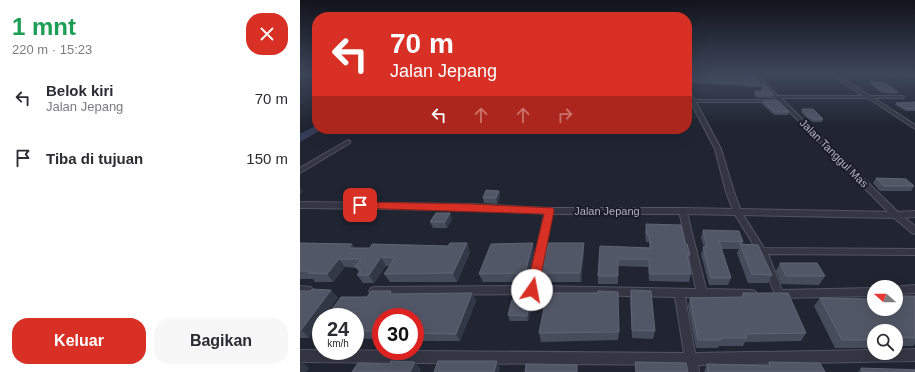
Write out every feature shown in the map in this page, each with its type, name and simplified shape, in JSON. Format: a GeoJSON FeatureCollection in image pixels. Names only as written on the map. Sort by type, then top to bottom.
{"type":"FeatureCollection","features":[{"type":"Feature","properties":{"kind":"street","name":"Jalan Tanggul Mas"},"geometry":{"type":"LineString","coordinates":[[771,91],[896,215],[915,231]]}},
{"type":"Feature","properties":{"kind":"street"},"geometry":{"type":"LineString","coordinates":[[861,91],[915,127]]}},
{"type":"Feature","properties":{"kind":"street"},"geometry":{"type":"LineString","coordinates":[[771,294],[762,251],[738,212],[730,192],[718,149],[693,101],[902,97]]}},
{"type":"Feature","properties":{"kind":"street"},"geometry":{"type":"LineString","coordinates":[[300,171],[348,142]]}},
{"type":"Feature","properties":{"kind":"street","name":"Jalan Jepang"},"geometry":{"type":"LineString","coordinates":[[300,204],[471,207],[549,211],[915,214]]}},
{"type":"Feature","properties":{"kind":"street"},"geometry":{"type":"LineString","coordinates":[[532,290],[549,211]]}},
{"type":"Feature","properties":{"kind":"street"},"geometry":{"type":"LineString","coordinates":[[683,211],[702,293]]}},
{"type":"Feature","properties":{"kind":"street"},"geometry":{"type":"LineString","coordinates":[[762,251],[915,252]]}},
{"type":"Feature","properties":{"kind":"street"},"geometry":{"type":"LineString","coordinates":[[903,290],[915,289]]}},
{"type":"Feature","properties":{"kind":"street"},"geometry":{"type":"LineString","coordinates":[[374,291],[532,290],[771,294],[867,292]]}},
{"type":"Feature","properties":{"kind":"street"},"geometry":{"type":"LineString","coordinates":[[679,293],[693,372]]}},
{"type":"Feature","properties":{"kind":"street"},"geometry":{"type":"LineString","coordinates":[[300,356],[690,359],[915,355]]}},
{"type":"Feature","properties":{"kind":"building"},"geometry":{"type":"Polygon","coordinates":[[[755,91],[771,91],[774,95],[758,95],[755,91]]]}},
{"type":"Feature","properties":{"kind":"building"},"geometry":{"type":"Polygon","coordinates":[[[763,101],[778,101],[789,112],[775,112],[763,101]]]}},
{"type":"Feature","properties":{"kind":"building"},"geometry":{"type":"Polygon","coordinates":[[[915,102],[915,109],[907,109],[896,103],[915,102]]]}},
{"type":"Feature","properties":{"kind":"building"},"geometry":{"type":"Polygon","coordinates":[[[802,109],[813,109],[823,119],[814,119],[807,115],[802,109]]]}},
{"type":"Feature","properties":{"kind":"building"},"geometry":{"type":"Polygon","coordinates":[[[876,178],[906,179],[914,186],[884,186],[876,178]]]}},
{"type":"Feature","properties":{"kind":"building"},"geometry":{"type":"Polygon","coordinates":[[[486,190],[499,191],[496,198],[483,198],[486,190]]]}},
{"type":"Feature","properties":{"kind":"building"},"geometry":{"type":"Polygon","coordinates":[[[436,213],[450,213],[445,222],[430,222],[436,213]]]}},
{"type":"Feature","properties":{"kind":"building"},"geometry":{"type":"Polygon","coordinates":[[[646,224],[681,225],[685,244],[687,244],[690,255],[687,255],[691,274],[650,274],[649,259],[618,259],[618,276],[598,276],[600,246],[651,248],[649,235],[647,235],[646,224]]]}},
{"type":"Feature","properties":{"kind":"building"},"geometry":{"type":"Polygon","coordinates":[[[703,230],[739,231],[743,242],[719,241],[731,278],[711,278],[703,247],[707,247],[703,230]]]}},
{"type":"Feature","properties":{"kind":"building"},"geometry":{"type":"Polygon","coordinates":[[[300,243],[352,244],[349,248],[370,248],[372,244],[448,246],[450,243],[467,243],[453,273],[384,274],[395,258],[381,257],[369,275],[357,275],[361,270],[355,267],[361,259],[339,259],[327,274],[300,271],[300,243]]]}},
{"type":"Feature","properties":{"kind":"building"},"geometry":{"type":"Polygon","coordinates":[[[533,243],[525,273],[479,274],[491,244],[533,243]]]}},
{"type":"Feature","properties":{"kind":"building"},"geometry":{"type":"Polygon","coordinates":[[[545,243],[584,243],[580,273],[539,273],[545,243]]]}},
{"type":"Feature","properties":{"kind":"building"},"geometry":{"type":"Polygon","coordinates":[[[740,244],[758,245],[772,275],[752,274],[740,244]]]}},
{"type":"Feature","properties":{"kind":"building"},"geometry":{"type":"Polygon","coordinates":[[[780,263],[817,263],[825,276],[786,276],[780,263]]]}},
{"type":"Feature","properties":{"kind":"building"},"geometry":{"type":"Polygon","coordinates":[[[312,289],[331,290],[318,308],[312,308],[312,315],[300,330],[300,291],[310,291],[312,289]]]}},
{"type":"Feature","properties":{"kind":"building"},"geometry":{"type":"Polygon","coordinates":[[[631,290],[651,291],[655,331],[632,330],[631,290]]]}},
{"type":"Feature","properties":{"kind":"building"},"geometry":{"type":"Polygon","coordinates":[[[371,291],[391,291],[390,294],[472,293],[456,334],[424,333],[424,308],[372,308],[372,331],[364,331],[364,308],[333,308],[341,297],[367,297],[371,291]]]}},
{"type":"Feature","properties":{"kind":"building"},"geometry":{"type":"Polygon","coordinates":[[[598,291],[618,292],[619,332],[539,333],[547,293],[598,293],[598,291]]]}},
{"type":"Feature","properties":{"kind":"building"},"geometry":{"type":"Polygon","coordinates":[[[743,293],[788,293],[806,333],[745,334],[747,338],[698,340],[690,298],[744,297],[743,293]]]}},
{"type":"Feature","properties":{"kind":"building"},"geometry":{"type":"Polygon","coordinates":[[[903,296],[915,296],[915,338],[903,337],[903,324],[867,324],[867,340],[842,340],[820,298],[867,299],[867,316],[903,316],[903,296]]]}},
{"type":"Feature","properties":{"kind":"building"},"geometry":{"type":"Polygon","coordinates":[[[512,300],[530,300],[527,316],[508,315],[512,300]]]}},
{"type":"Feature","properties":{"kind":"building"},"geometry":{"type":"Polygon","coordinates":[[[391,361],[415,362],[410,372],[352,372],[358,363],[390,364],[391,361]]]}},
{"type":"Feature","properties":{"kind":"building"},"geometry":{"type":"Polygon","coordinates":[[[438,361],[497,361],[494,372],[434,372],[438,361]]]}},
{"type":"Feature","properties":{"kind":"building"},"geometry":{"type":"Polygon","coordinates":[[[635,362],[686,363],[688,372],[636,372],[635,362]]]}},
{"type":"Feature","properties":{"kind":"building"},"geometry":{"type":"Polygon","coordinates":[[[769,362],[820,363],[825,372],[708,372],[707,364],[770,366],[769,362]]]}},
{"type":"Feature","properties":{"kind":"building"},"geometry":{"type":"Polygon","coordinates":[[[526,364],[577,365],[577,372],[525,372],[526,364]]]}},
{"type":"Feature","properties":{"kind":"building"},"geometry":{"type":"Polygon","coordinates":[[[861,368],[915,370],[915,372],[863,372],[861,368]]]}},
{"type":"Feature","properties":{"kind":"waterway"},"geometry":{"type":"LineString","coordinates":[[300,139],[312,131]]}},
{"type":"Feature","properties":{"kind":"route"},"geometry":{"type":"LineString","coordinates":[[360,205],[471,207],[549,211],[532,290]]}}]}
